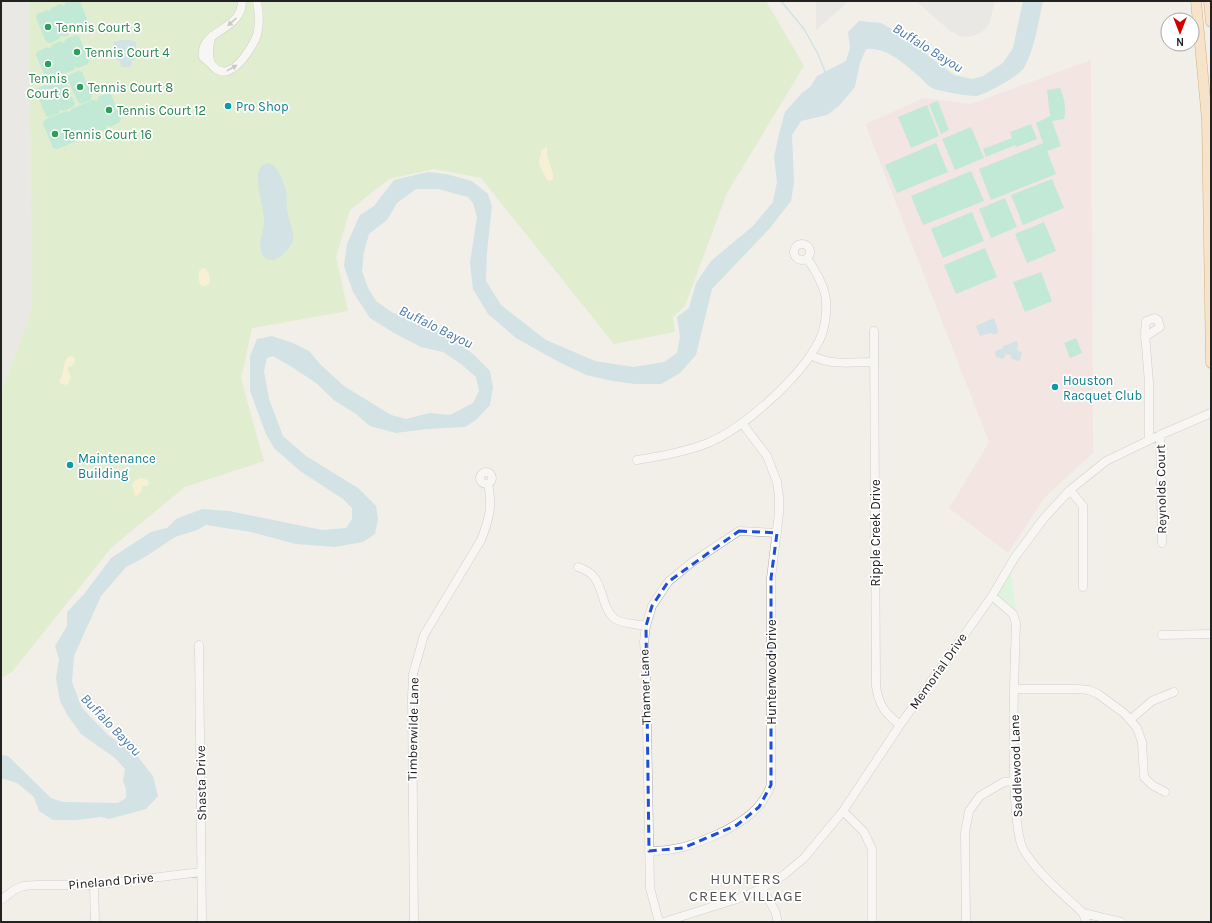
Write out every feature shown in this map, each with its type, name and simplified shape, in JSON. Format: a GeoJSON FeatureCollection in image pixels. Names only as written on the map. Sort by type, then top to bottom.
{"type":"FeatureCollection","features":[{"type":"Feature","properties":{"kind":"main road"},"geometry":{"type":"LineString","coordinates":[[1196,1],[1206,55],[1211,363]]}},
{"type":"Feature","properties":{"kind":"main road"},"geometry":{"type":"LineString","coordinates":[[1209,1],[1211,22]]}},
{"type":"Feature","properties":{"kind":"street"},"geometry":{"type":"LineString","coordinates":[[242,1],[242,9],[236,19],[212,36],[209,42],[209,58],[211,64],[216,70],[224,71],[233,69],[243,60],[253,45],[257,34],[259,19],[257,1]]}},
{"type":"Feature","properties":{"kind":"street"},"geometry":{"type":"LineString","coordinates":[[637,460],[673,454],[708,442],[742,423],[780,391],[811,355],[820,340],[825,318],[826,300],[822,283],[807,258]]}},
{"type":"Feature","properties":{"kind":"street","name":"Ripple Creek Drive"},"geometry":{"type":"LineString","coordinates":[[874,331],[876,686],[878,700],[883,709],[889,717],[900,725]]}},
{"type":"Feature","properties":{"kind":"street"},"geometry":{"type":"LineString","coordinates":[[1145,337],[1149,383],[1149,440]]}},
{"type":"Feature","properties":{"kind":"street"},"geometry":{"type":"LineString","coordinates":[[811,355],[829,362],[873,362]]}},
{"type":"Feature","properties":{"kind":"street","name":"Memorial Drive"},"geometry":{"type":"LineString","coordinates":[[664,922],[740,898],[762,888],[785,874],[804,858],[843,811],[900,725],[992,596],[1015,557],[1044,516],[1070,490],[1106,461],[1149,440],[1211,413]]}},
{"type":"Feature","properties":{"kind":"street","name":"Hunterwood Drive"},"geometry":{"type":"LineString","coordinates":[[649,851],[683,848],[737,824],[759,807],[767,796],[772,785],[771,578],[779,513],[779,496],[774,470],[767,456],[742,423]]}},
{"type":"Feature","properties":{"kind":"street","name":"Reynolds Court"},"geometry":{"type":"LineString","coordinates":[[1160,435],[1162,543]]}},
{"type":"Feature","properties":{"kind":"street","name":"Timberwilde Lane"},"geometry":{"type":"LineString","coordinates":[[414,922],[413,674],[424,635],[481,540],[490,512],[491,496],[488,484]]}},
{"type":"Feature","properties":{"kind":"street"},"geometry":{"type":"LineString","coordinates":[[1070,490],[1083,506],[1084,587]]}},
{"type":"Feature","properties":{"kind":"street","name":"Thamer Lane"},"geometry":{"type":"LineString","coordinates":[[659,922],[650,888],[646,668],[644,642],[646,626],[652,606],[661,591],[674,576],[739,531],[777,533]]}},
{"type":"Feature","properties":{"kind":"street"},"geometry":{"type":"LineString","coordinates":[[578,567],[594,577],[609,611],[616,619],[623,622],[646,626]]}},
{"type":"Feature","properties":{"kind":"street","name":"Saddlewood Lane"},"geometry":{"type":"LineString","coordinates":[[992,596],[1014,614],[1016,624],[1014,781],[1016,821],[1022,847],[1038,870],[1083,914],[1086,922]]}},
{"type":"Feature","properties":{"kind":"street"},"geometry":{"type":"LineString","coordinates":[[1162,635],[1211,634]]}},
{"type":"Feature","properties":{"kind":"street","name":"Shasta Drive"},"geometry":{"type":"LineString","coordinates":[[199,645],[202,922]]}},
{"type":"Feature","properties":{"kind":"street"},"geometry":{"type":"LineString","coordinates":[[1014,689],[1077,689],[1090,690],[1098,694],[1131,719],[1137,728],[1142,742],[1144,777],[1152,785],[1165,792]]}},
{"type":"Feature","properties":{"kind":"street"},"geometry":{"type":"LineString","coordinates":[[1131,719],[1152,701],[1174,692]]}},
{"type":"Feature","properties":{"kind":"street"},"geometry":{"type":"LineString","coordinates":[[966,922],[964,833],[969,812],[980,796],[1004,782],[1014,781]]}},
{"type":"Feature","properties":{"kind":"street"},"geometry":{"type":"LineString","coordinates":[[843,811],[864,832],[872,849],[872,922]]}},
{"type":"Feature","properties":{"kind":"street","name":"Pineland Drive"},"geometry":{"type":"LineString","coordinates":[[1,900],[14,890],[23,886],[94,885],[201,872]]}},
{"type":"Feature","properties":{"kind":"street"},"geometry":{"type":"LineString","coordinates":[[94,885],[95,922]]}},
{"type":"Feature","properties":{"kind":"street"},"geometry":{"type":"LineString","coordinates":[[762,888],[775,911],[778,922]]}},
{"type":"Feature","properties":{"kind":"street"},"geometry":{"type":"LineString","coordinates":[[1083,914],[1121,922]]}},
{"type":"Feature","properties":{"kind":"highlighted area"},"geometry":{"type":"Polygon","coordinates":[[[739,531],[777,533],[771,578],[771,785],[759,807],[737,825],[683,848],[649,851],[646,626],[652,606],[668,582],[739,531]]]}},
{"type":"Feature","properties":{"kind":"shaded area"},"geometry":{"type":"Polygon","coordinates":[[[1,1],[29,1],[32,310],[1,392],[1,1]]]}},
{"type":"Feature","properties":{"kind":"shaded area"},"geometry":{"type":"Polygon","coordinates":[[[816,1],[849,1],[816,30],[816,1]]]}},
{"type":"Feature","properties":{"kind":"shaded area"},"geometry":{"type":"Polygon","coordinates":[[[916,1],[995,1],[989,24],[982,32],[971,37],[960,36],[950,31],[916,1]]]}},
{"type":"Feature","properties":{"kind":"shaded area","name":"Houston Racquet Club"},"geometry":{"type":"Polygon","coordinates":[[[1091,60],[1093,453],[1045,497],[1008,553],[949,508],[989,442],[865,124],[924,98],[971,104],[1091,60]]]}},
{"type":"Feature","properties":{"kind":"green space"},"geometry":{"type":"Polygon","coordinates":[[[29,1],[766,1],[804,66],[727,193],[685,306],[673,317],[675,332],[614,344],[481,178],[434,169],[389,179],[350,210],[336,257],[348,311],[252,328],[241,379],[264,461],[185,487],[111,548],[12,672],[1,678],[1,392],[32,310],[29,1]]]}},
{"type":"Feature","properties":{"kind":"green space"},"geometry":{"type":"Polygon","coordinates":[[[68,1],[80,1],[88,22],[87,27],[78,31],[74,30],[73,33],[64,37],[60,36],[59,39],[50,43],[46,42],[36,18],[37,14],[47,10],[50,11],[51,8],[61,4],[64,6],[68,1]]]}},
{"type":"Feature","properties":{"kind":"green space"},"geometry":{"type":"Polygon","coordinates":[[[75,35],[79,36],[89,61],[88,64],[78,68],[75,67],[74,70],[64,74],[61,73],[59,76],[50,80],[46,79],[36,55],[37,52],[47,47],[50,49],[52,45],[61,41],[64,43],[66,39],[75,35]]]}},
{"type":"Feature","properties":{"kind":"green space","name":"Tennis Court 8"},"geometry":{"type":"Polygon","coordinates":[[[78,71],[82,72],[92,96],[91,100],[81,104],[78,102],[67,78],[69,75],[78,71]]]}},
{"type":"Feature","properties":{"kind":"green space"},"geometry":{"type":"Polygon","coordinates":[[[61,78],[64,79],[75,104],[73,107],[64,111],[60,110],[59,113],[49,117],[46,116],[36,92],[37,88],[47,84],[50,86],[52,82],[61,78]]]}},
{"type":"Feature","properties":{"kind":"green space"},"geometry":{"type":"Polygon","coordinates":[[[1060,88],[1065,104],[1064,119],[1052,121],[1061,146],[1047,151],[1056,174],[991,200],[979,169],[1043,143],[1036,123],[1050,116],[1047,90],[1060,88]]]}},
{"type":"Feature","properties":{"kind":"green space"},"geometry":{"type":"Polygon","coordinates":[[[108,93],[111,94],[121,119],[120,122],[110,127],[107,125],[106,129],[83,138],[80,136],[79,140],[57,149],[53,148],[43,124],[44,120],[66,111],[70,112],[71,109],[93,100],[97,101],[98,97],[108,93]]]}},
{"type":"Feature","properties":{"kind":"green space"},"geometry":{"type":"Polygon","coordinates":[[[938,101],[949,130],[941,134],[929,104],[938,101]]]}},
{"type":"Feature","properties":{"kind":"green space"},"geometry":{"type":"Polygon","coordinates":[[[927,105],[939,136],[911,148],[898,117],[927,105]]]}},
{"type":"Feature","properties":{"kind":"green space"},"geometry":{"type":"Polygon","coordinates":[[[1031,124],[1037,139],[1016,147],[1015,145],[986,157],[983,149],[1012,138],[1010,132],[1031,124]]]}},
{"type":"Feature","properties":{"kind":"green space"},"geometry":{"type":"Polygon","coordinates":[[[971,127],[984,158],[955,170],[942,139],[971,127]]]}},
{"type":"Feature","properties":{"kind":"green space"},"geometry":{"type":"Polygon","coordinates":[[[936,143],[948,172],[897,193],[885,165],[936,143]]]}},
{"type":"Feature","properties":{"kind":"green space"},"geometry":{"type":"Polygon","coordinates":[[[971,171],[984,201],[923,225],[911,196],[971,171]]]}},
{"type":"Feature","properties":{"kind":"green space"},"geometry":{"type":"Polygon","coordinates":[[[1052,179],[1064,208],[1023,225],[1011,195],[1052,179]]]}},
{"type":"Feature","properties":{"kind":"green space"},"geometry":{"type":"Polygon","coordinates":[[[1005,198],[1017,227],[991,238],[979,209],[1005,198]]]}},
{"type":"Feature","properties":{"kind":"green space"},"geometry":{"type":"Polygon","coordinates":[[[972,212],[984,241],[943,258],[931,229],[972,212]]]}},
{"type":"Feature","properties":{"kind":"green space"},"geometry":{"type":"Polygon","coordinates":[[[1044,222],[1056,251],[1027,263],[1015,234],[1044,222]]]}},
{"type":"Feature","properties":{"kind":"green space"},"geometry":{"type":"Polygon","coordinates":[[[985,248],[997,277],[956,294],[944,265],[985,248]]]}},
{"type":"Feature","properties":{"kind":"green space"},"geometry":{"type":"Polygon","coordinates":[[[1041,272],[1052,301],[1025,312],[1013,282],[1041,272]]]}},
{"type":"Feature","properties":{"kind":"green space"},"geometry":{"type":"Polygon","coordinates":[[[1076,338],[1082,353],[1070,358],[1064,343],[1076,338]]]}},
{"type":"Feature","properties":{"kind":"green space"},"geometry":{"type":"Polygon","coordinates":[[[1011,572],[1016,610],[997,594],[1011,572]]]}},
{"type":"Feature","properties":{"kind":"sand"},"geometry":{"type":"Polygon","coordinates":[[[546,147],[553,174],[553,179],[550,181],[547,180],[539,164],[542,150],[546,147]]]}},
{"type":"Feature","properties":{"kind":"sand"},"geometry":{"type":"Polygon","coordinates":[[[202,268],[206,269],[209,274],[210,283],[205,286],[201,286],[199,281],[199,271],[202,268]]]}},
{"type":"Feature","properties":{"kind":"sand"},"geometry":{"type":"Polygon","coordinates":[[[70,356],[74,357],[75,361],[72,366],[67,368],[71,377],[68,384],[64,385],[60,383],[60,379],[63,373],[65,361],[70,356]]]}},
{"type":"Feature","properties":{"kind":"sand"},"geometry":{"type":"Polygon","coordinates":[[[140,478],[148,480],[149,484],[147,486],[142,486],[142,491],[137,496],[135,495],[132,485],[134,481],[140,478]]]}},
{"type":"Feature","properties":{"kind":"water"},"geometry":{"type":"Polygon","coordinates":[[[1023,1],[1043,1],[1036,35],[1028,60],[1024,68],[1016,75],[981,95],[968,96],[954,94],[932,88],[896,58],[882,51],[866,49],[860,63],[855,87],[839,106],[827,115],[801,121],[792,135],[794,183],[791,201],[770,228],[712,289],[696,355],[680,373],[661,384],[635,384],[586,375],[516,338],[488,314],[473,289],[470,263],[477,217],[473,203],[468,197],[438,189],[416,189],[397,203],[387,220],[369,234],[364,252],[362,271],[368,288],[376,301],[393,313],[420,321],[446,334],[473,354],[490,371],[493,387],[490,405],[477,419],[465,427],[427,429],[396,433],[370,426],[356,414],[335,401],[316,383],[292,367],[273,356],[267,358],[264,371],[269,399],[283,436],[306,456],[358,488],[376,506],[378,519],[375,534],[363,542],[335,547],[296,544],[251,532],[206,525],[197,530],[175,537],[145,557],[126,567],[101,596],[74,656],[72,682],[82,708],[108,735],[138,757],[153,776],[158,796],[146,809],[109,819],[101,817],[76,820],[53,820],[39,811],[34,797],[17,783],[1,778],[1,755],[8,756],[51,798],[62,802],[118,803],[126,798],[126,789],[123,781],[125,769],[115,758],[81,734],[68,716],[60,701],[56,678],[59,659],[55,646],[67,626],[67,612],[85,593],[111,558],[151,532],[167,528],[176,519],[202,509],[229,511],[322,530],[346,528],[352,519],[352,508],[343,499],[300,471],[274,448],[266,434],[250,391],[250,356],[257,339],[272,336],[293,343],[309,351],[321,365],[344,386],[391,415],[406,419],[430,413],[450,415],[473,403],[479,391],[476,377],[461,364],[443,352],[421,347],[370,318],[353,292],[344,266],[347,244],[360,215],[374,206],[394,180],[428,172],[446,174],[472,181],[488,194],[492,206],[487,252],[486,281],[501,305],[546,340],[595,361],[633,367],[664,362],[677,353],[680,337],[677,317],[689,308],[696,283],[711,261],[753,226],[773,202],[777,182],[774,157],[785,112],[802,93],[810,87],[817,76],[846,61],[850,48],[848,32],[859,21],[881,23],[900,34],[954,75],[972,79],[983,76],[1003,63],[1013,48],[1023,1]]]}},
{"type":"Feature","properties":{"kind":"water"},"geometry":{"type":"Polygon","coordinates":[[[121,40],[136,42],[136,48],[130,51],[135,53],[136,59],[132,61],[131,67],[121,67],[120,61],[116,60],[116,53],[121,51],[114,49],[114,42],[121,40]]]}},
{"type":"Feature","properties":{"kind":"water"},"geometry":{"type":"Polygon","coordinates":[[[268,163],[275,167],[285,186],[287,211],[293,231],[292,244],[281,256],[272,260],[264,257],[260,245],[264,222],[258,184],[258,173],[259,169],[264,164],[268,163]]]}},
{"type":"Feature","properties":{"kind":"water"},"geometry":{"type":"Polygon","coordinates":[[[994,318],[998,330],[997,334],[991,333],[980,336],[976,326],[994,318]]]}},
{"type":"Feature","properties":{"kind":"water"},"geometry":{"type":"Polygon","coordinates":[[[1017,341],[1017,350],[1022,353],[1020,360],[1017,361],[1011,358],[1011,355],[1006,354],[1003,359],[996,357],[995,353],[997,350],[1002,349],[1003,346],[1017,341]]]}},
{"type":"Feature","properties":{"kind":"waterway"},"geometry":{"type":"LineString","coordinates":[[781,1],[804,29],[818,54],[826,74]]}},
{"type":"Feature","properties":{"kind":"place","name":"Tennis Court 3"},"geometry":{"type":"Point","coordinates":[48,27]}},
{"type":"Feature","properties":{"kind":"place","name":"Tennis Court 4"},"geometry":{"type":"Point","coordinates":[77,52]}},
{"type":"Feature","properties":{"kind":"place","name":"Tennis Court 6"},"geometry":{"type":"Point","coordinates":[48,64]}},
{"type":"Feature","properties":{"kind":"place","name":"Tennis Court 8"},"geometry":{"type":"Point","coordinates":[80,87]}},
{"type":"Feature","properties":{"kind":"place","name":"Pro Shop"},"geometry":{"type":"Point","coordinates":[228,106]}},
{"type":"Feature","properties":{"kind":"place","name":"Tennis Court 12"},"geometry":{"type":"Point","coordinates":[109,110]}},
{"type":"Feature","properties":{"kind":"place","name":"Tennis Court 16"},"geometry":{"type":"Point","coordinates":[55,134]}},
{"type":"Feature","properties":{"kind":"place","name":"Houston Racquet Club"},"geometry":{"type":"Point","coordinates":[1055,387]}},
{"type":"Feature","properties":{"kind":"place","name":"Maintenance Building"},"geometry":{"type":"Point","coordinates":[70,465]}},
{"type":"Feature","properties":{"kind":"district","name":"HUNTERS CREEK VILLAGE"},"geometry":{"type":"Point","coordinates":[746,888]}},
{"type":"Feature","properties":{"kind":"water label","name":"Buffalo Bayou"},"geometry":{"type":"Point","coordinates":[928,48]}},
{"type":"Feature","properties":{"kind":"water label","name":"Buffalo Bayou"},"geometry":{"type":"Point","coordinates":[436,327]}},
{"type":"Feature","properties":{"kind":"water label","name":"Buffalo Bayou"},"geometry":{"type":"Point","coordinates":[111,725]}}]}
